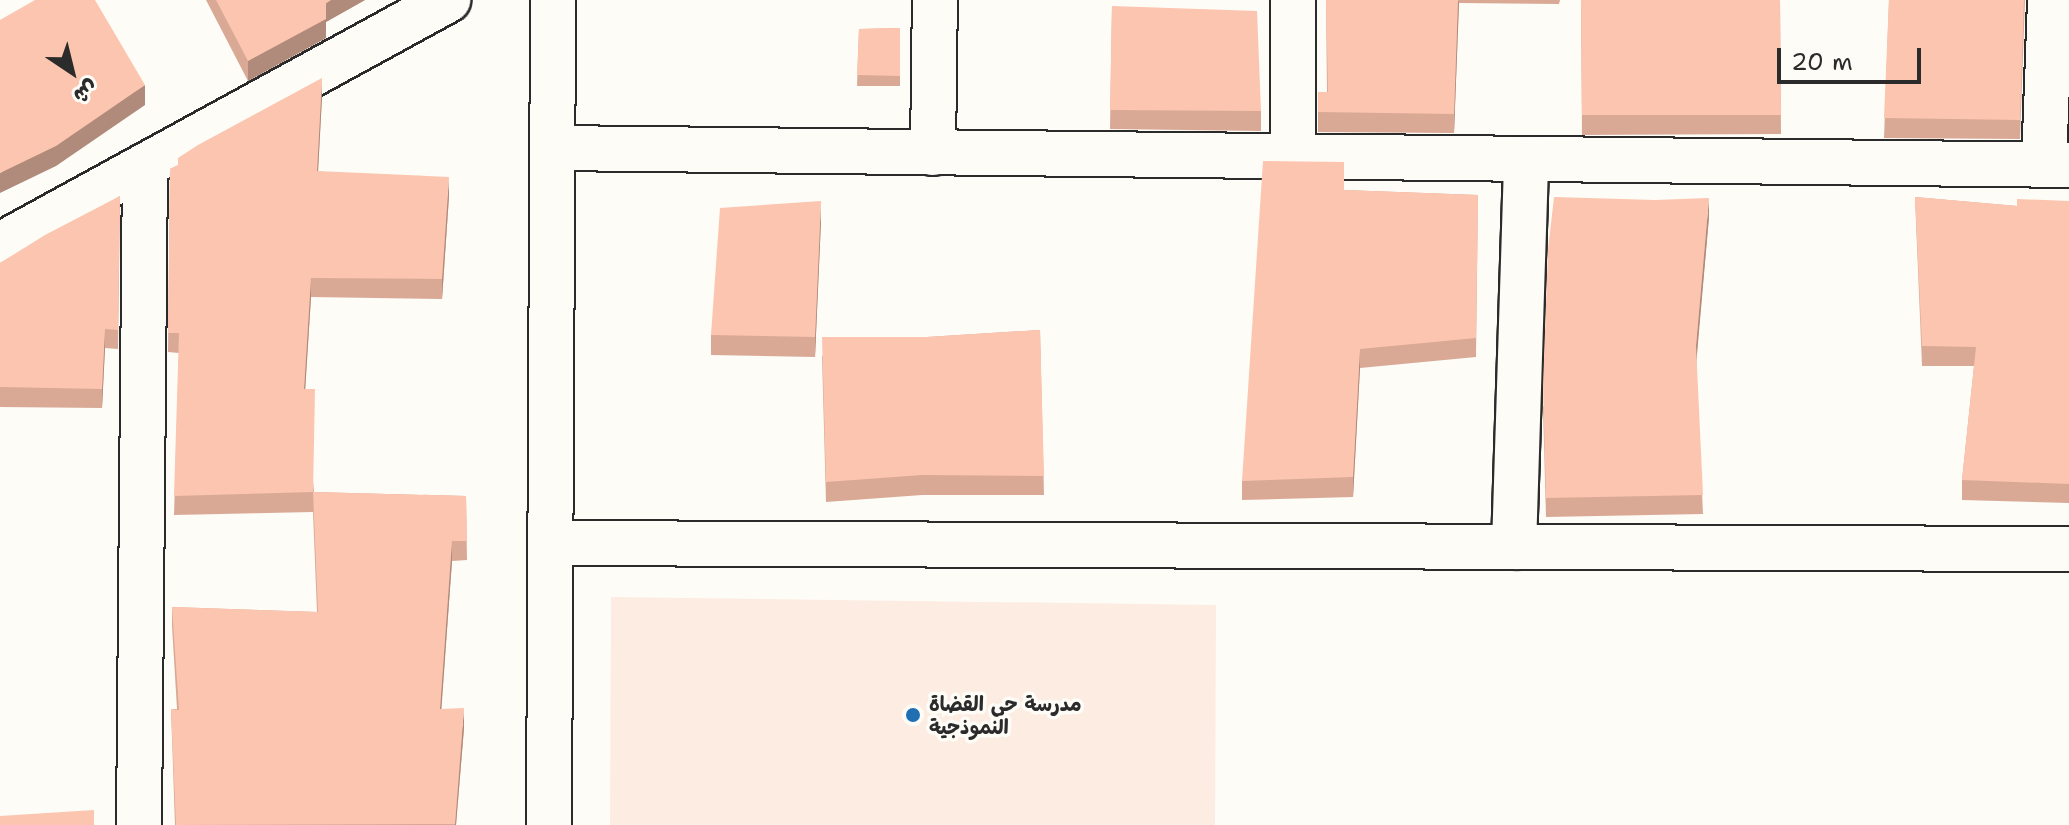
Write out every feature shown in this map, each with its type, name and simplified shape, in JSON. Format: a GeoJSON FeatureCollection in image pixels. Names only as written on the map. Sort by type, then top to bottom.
{"type":"FeatureCollection","features":[{"type":"Feature","properties":{"kind":"street"},"geometry":{"type":"LineString","coordinates":[[0,245],[448,0]]}},
{"type":"Feature","properties":{"kind":"street"},"geometry":{"type":"LineString","coordinates":[[549,825],[553,0]]}},
{"type":"Feature","properties":{"kind":"street"},"geometry":{"type":"LineString","coordinates":[[933,153],[935,0]]}},
{"type":"Feature","properties":{"kind":"street"},"geometry":{"type":"LineString","coordinates":[[1293,0],[1293,156]]}},
{"type":"Feature","properties":{"kind":"street"},"geometry":{"type":"LineString","coordinates":[[553,148],[2056,165],[2050,0]]}},
{"type":"Feature","properties":{"kind":"street"},"geometry":{"type":"LineString","coordinates":[[1514,547],[1526,159]]}},
{"type":"Feature","properties":{"kind":"street"},"geometry":{"type":"LineString","coordinates":[[139,825],[145,166]]}},
{"type":"Feature","properties":{"kind":"street"},"geometry":{"type":"LineString","coordinates":[[551,543],[2069,549]]}},
{"type":"Feature","properties":{"kind":"shaded area","name":"مدرسة حي القضاة النموذجية"},"geometry":{"type":"Polygon","coordinates":[[[611,597],[1216,605],[1215,825],[610,825],[611,597]]]}},
{"type":"Feature","properties":{"kind":"building"},"geometry":{"type":"Polygon","coordinates":[[[35,0],[95,0],[145,85],[56,146],[0,173],[0,20],[35,0]]]}},
{"type":"Feature","properties":{"kind":"building"},"geometry":{"type":"Polygon","coordinates":[[[216,0],[331,0],[326,3],[326,19],[248,61],[216,0]]]}},
{"type":"Feature","properties":{"kind":"building"},"geometry":{"type":"Polygon","coordinates":[[[1326,0],[1458,0],[1454,114],[1318,112],[1318,92],[1328,92],[1326,0]]]}},
{"type":"Feature","properties":{"kind":"building"},"geometry":{"type":"Polygon","coordinates":[[[1581,0],[1780,0],[1781,115],[1582,115],[1581,0]]]}},
{"type":"Feature","properties":{"kind":"building"},"geometry":{"type":"Polygon","coordinates":[[[1889,0],[2024,0],[2020,120],[1884,118],[1889,0]]]}},
{"type":"Feature","properties":{"kind":"building"},"geometry":{"type":"Polygon","coordinates":[[[1112,6],[1257,11],[1261,111],[1110,110],[1112,6]]]}},
{"type":"Feature","properties":{"kind":"building"},"geometry":{"type":"Polygon","coordinates":[[[900,28],[900,76],[857,75],[859,29],[900,28]]]}},
{"type":"Feature","properties":{"kind":"building"},"geometry":{"type":"Polygon","coordinates":[[[322,78],[317,171],[449,177],[442,279],[311,278],[304,389],[315,389],[313,492],[174,496],[179,333],[168,333],[170,169],[178,165],[178,158],[198,145],[322,78]]]}},
{"type":"Feature","properties":{"kind":"building"},"geometry":{"type":"Polygon","coordinates":[[[1263,161],[1344,162],[1344,190],[1478,195],[1476,338],[1360,349],[1353,477],[1242,481],[1263,161]]]}},
{"type":"Feature","properties":{"kind":"building"},"geometry":{"type":"Polygon","coordinates":[[[120,196],[118,330],[105,329],[102,389],[0,387],[0,263],[45,235],[120,196]]]}},
{"type":"Feature","properties":{"kind":"building"},"geometry":{"type":"Polygon","coordinates":[[[1554,197],[1709,198],[1696,346],[1703,495],[1546,498],[1543,387],[1548,250],[1554,197]]]}},
{"type":"Feature","properties":{"kind":"building"},"geometry":{"type":"Polygon","coordinates":[[[1915,197],[2017,206],[2017,199],[2069,201],[2069,484],[1962,480],[1976,347],[1922,346],[1915,197]]]}},
{"type":"Feature","properties":{"kind":"building"},"geometry":{"type":"Polygon","coordinates":[[[821,201],[815,337],[711,335],[720,208],[821,201]]]}},
{"type":"Feature","properties":{"kind":"building"},"geometry":{"type":"Polygon","coordinates":[[[1040,330],[1044,476],[922,475],[826,482],[822,337],[927,337],[1040,330]]]}},
{"type":"Feature","properties":{"kind":"building"},"geometry":{"type":"Polygon","coordinates":[[[313,492],[466,496],[467,541],[452,541],[440,709],[464,708],[455,824],[176,825],[171,709],[179,710],[172,607],[318,612],[313,492]]]}},
{"type":"Feature","properties":{"kind":"building"},"geometry":{"type":"Polygon","coordinates":[[[94,810],[94,825],[0,825],[0,816],[94,810]]]}},
{"type":"Feature","properties":{"kind":"place","name":"مدرسة حي القضاة النموذجية"},"geometry":{"type":"Point","coordinates":[913,715]}}]}
